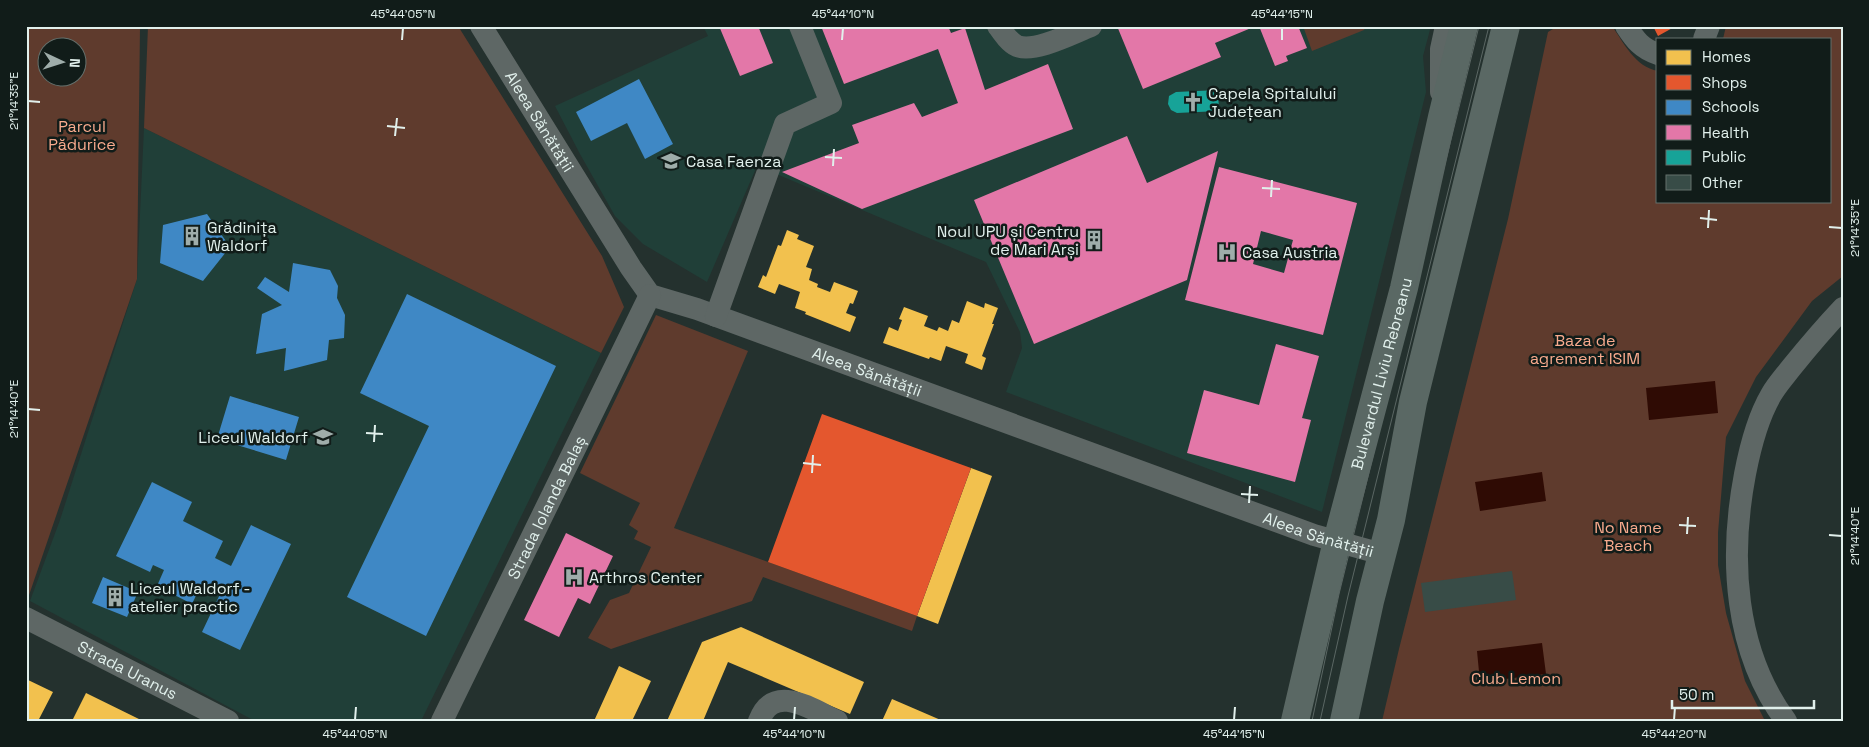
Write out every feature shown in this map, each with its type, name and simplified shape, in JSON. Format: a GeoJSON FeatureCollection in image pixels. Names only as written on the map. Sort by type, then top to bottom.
{"type":"FeatureCollection","features":[{"type":"Feature","properties":{"kind":"main road","name":"Bulevardul Liviu Rebreanu"},"geometry":{"type":"LineString","coordinates":[[1295,721],[1337,541],[1404,288],[1464,26]]}},
{"type":"Feature","properties":{"kind":"main road"},"geometry":{"type":"LineString","coordinates":[[1344,721],[1370,601],[1391,520],[1413,402],[1506,26]]}},
{"type":"Feature","properties":{"kind":"street","name":"Aleea Sănătății"},"geometry":{"type":"LineString","coordinates":[[482,26],[626,260],[650,295],[716,316],[1314,535],[1382,554]]}},
{"type":"Feature","properties":{"kind":"street"},"geometry":{"type":"LineString","coordinates":[[716,316],[785,124],[831,103],[800,26]]}},
{"type":"Feature","properties":{"kind":"street"},"geometry":{"type":"LineString","coordinates":[[998,26],[1011,42],[1017,46],[1024,47],[1035,47],[1091,26]]}},
{"type":"Feature","properties":{"kind":"street"},"geometry":{"type":"LineString","coordinates":[[1442,116],[1441,49],[1446,26]]}},
{"type":"Feature","properties":{"kind":"street"},"geometry":{"type":"LineString","coordinates":[[1626,26],[1634,40],[1646,50],[1656,53]]}},
{"type":"Feature","properties":{"kind":"street"},"geometry":{"type":"LineString","coordinates":[[1704,38],[1709,26]]}},
{"type":"Feature","properties":{"kind":"street","name":"Strada Iolanda Balaș"},"geometry":{"type":"LineString","coordinates":[[442,721],[650,295]]}},
{"type":"Feature","properties":{"kind":"street"},"geometry":{"type":"LineString","coordinates":[[1786,721],[1759,674],[1747,638],[1738,599],[1736,544],[1740,499],[1748,457],[1771,395],[1805,351],[1843,308]]}},
{"type":"Feature","properties":{"kind":"street","name":"Strada Uranus"},"geometry":{"type":"LineString","coordinates":[[26,618],[228,721]]}},
{"type":"Feature","properties":{"kind":"street"},"geometry":{"type":"LineString","coordinates":[[759,721],[763,711],[771,703],[789,699],[837,721]]}},
{"type":"Feature","properties":{"kind":"shaded area"},"geometry":{"type":"Polygon","coordinates":[[[703,26],[1431,26],[1423,56],[1426,92],[1322,512],[1006,392],[1022,348],[1020,332],[986,262],[757,166],[707,282],[643,244],[615,216],[555,106],[708,36],[703,26]]]}},
{"type":"Feature","properties":{"kind":"shaded area","name":"Liceul Waldorf"},"geometry":{"type":"Polygon","coordinates":[[[144,128],[601,353],[421,721],[255,721],[30,601],[60,520],[137,279],[144,128]]]}},
{"type":"Feature","properties":{"kind":"shaded area"},"geometry":{"type":"Polygon","coordinates":[[[1715,381],[1718,413],[1649,420],[1646,388],[1715,381]]]}},
{"type":"Feature","properties":{"kind":"shaded area"},"geometry":{"type":"Polygon","coordinates":[[[1542,472],[1546,501],[1480,511],[1475,482],[1542,472]]]}},
{"type":"Feature","properties":{"kind":"shaded area"},"geometry":{"type":"Polygon","coordinates":[[[1542,643],[1546,674],[1480,682],[1477,651],[1542,643]]]}},
{"type":"Feature","properties":{"kind":"green space","name":"Parcul Pădurice"},"geometry":{"type":"Polygon","coordinates":[[[26,26],[140,26],[137,279],[27,601],[26,26]]]}},
{"type":"Feature","properties":{"kind":"green space"},"geometry":{"type":"Polygon","coordinates":[[[148,26],[458,26],[602,256],[624,307],[601,353],[144,128],[148,26]]]}},
{"type":"Feature","properties":{"kind":"green space"},"geometry":{"type":"Polygon","coordinates":[[[1303,26],[1366,26],[1364,30],[1312,51],[1303,26]]]}},
{"type":"Feature","properties":{"kind":"green space"},"geometry":{"type":"Polygon","coordinates":[[[1558,26],[1612,26],[1631,53],[1643,65],[1656,70],[1656,202],[1832,202],[1832,38],[1723,38],[1726,26],[1843,26],[1843,276],[1812,301],[1756,377],[1726,437],[1718,533],[1718,565],[1726,613],[1745,681],[1765,721],[1382,721],[1508,219],[1548,32],[1558,26]]]}},
{"type":"Feature","properties":{"kind":"green space"},"geometry":{"type":"Polygon","coordinates":[[[656,315],[748,351],[674,528],[917,616],[912,631],[763,577],[752,601],[611,649],[588,638],[610,600],[629,593],[651,547],[634,539],[638,531],[629,525],[640,503],[580,473],[656,315]]]}},
{"type":"Feature","properties":{"kind":"building: Homes"},"geometry":{"type":"Polygon","coordinates":[[[787,230],[799,235],[797,239],[814,246],[806,267],[812,269],[809,280],[818,284],[817,287],[830,292],[834,282],[858,291],[853,304],[850,303],[846,313],[856,317],[850,332],[795,308],[800,292],[779,284],[775,294],[758,287],[763,275],[766,277],[778,245],[781,246],[787,230]]]}},
{"type":"Feature","properties":{"kind":"building: Homes"},"geometry":{"type":"Polygon","coordinates":[[[967,301],[984,308],[985,303],[998,308],[982,356],[986,358],[982,370],[965,363],[968,354],[946,346],[941,361],[930,357],[929,359],[883,343],[889,327],[898,331],[902,320],[899,319],[904,307],[928,316],[924,326],[937,331],[939,327],[948,331],[952,320],[959,323],[967,301]]]}},
{"type":"Feature","properties":{"kind":"building: Homes"},"geometry":{"type":"Polygon","coordinates":[[[971,468],[992,476],[938,624],[917,616],[971,468]]]}},
{"type":"Feature","properties":{"kind":"building: Homes"},"geometry":{"type":"Polygon","coordinates":[[[741,627],[864,682],[850,714],[728,662],[703,721],[667,721],[702,642],[741,627]]]}},
{"type":"Feature","properties":{"kind":"building: Homes"},"geometry":{"type":"Polygon","coordinates":[[[619,666],[651,681],[632,721],[594,721],[619,666]]]}},
{"type":"Feature","properties":{"kind":"building: Homes"},"geometry":{"type":"Polygon","coordinates":[[[26,679],[53,692],[38,721],[26,719],[26,679]]]}},
{"type":"Feature","properties":{"kind":"building: Homes"},"geometry":{"type":"Polygon","coordinates":[[[86,693],[143,721],[72,721],[86,693]]]}},
{"type":"Feature","properties":{"kind":"building: Homes"},"geometry":{"type":"Polygon","coordinates":[[[892,699],[943,721],[882,721],[892,699]]]}},
{"type":"Feature","properties":{"kind":"building: Shops"},"geometry":{"type":"Polygon","coordinates":[[[1653,26],[1676,26],[1658,36],[1653,26]]]}},
{"type":"Feature","properties":{"kind":"building: Shops"},"geometry":{"type":"Polygon","coordinates":[[[822,414],[971,468],[917,616],[768,562],[822,414]]]}},
{"type":"Feature","properties":{"kind":"building: Schools"},"geometry":{"type":"Polygon","coordinates":[[[639,79],[673,144],[645,159],[627,123],[591,141],[576,112],[639,79]]]}},
{"type":"Feature","properties":{"kind":"building: Schools","name":"Grădinița Waldorf"},"geometry":{"type":"Polygon","coordinates":[[[207,214],[230,247],[203,281],[160,263],[163,225],[207,214]]]}},
{"type":"Feature","properties":{"kind":"building: Schools"},"geometry":{"type":"Polygon","coordinates":[[[293,263],[330,270],[338,286],[337,298],[345,315],[344,338],[329,340],[327,360],[284,371],[286,348],[256,354],[262,314],[282,305],[257,288],[265,277],[289,292],[293,263]]]}},
{"type":"Feature","properties":{"kind":"building: Schools"},"geometry":{"type":"Polygon","coordinates":[[[407,294],[556,366],[426,636],[347,597],[429,426],[360,393],[407,294]]]}},
{"type":"Feature","properties":{"kind":"building: Schools"},"geometry":{"type":"Polygon","coordinates":[[[230,396],[299,417],[286,460],[217,439],[230,396]]]}},
{"type":"Feature","properties":{"kind":"building: Schools"},"geometry":{"type":"Polygon","coordinates":[[[152,482],[192,502],[183,521],[223,541],[215,558],[231,566],[251,525],[291,544],[240,650],[202,632],[221,592],[202,583],[192,604],[157,586],[164,570],[153,565],[150,572],[116,556],[152,482]]]}},
{"type":"Feature","properties":{"kind":"building: Schools","name":"Liceul Waldorf - atelier practic"},"geometry":{"type":"Polygon","coordinates":[[[103,577],[138,592],[127,617],[92,603],[103,577]]]}},
{"type":"Feature","properties":{"kind":"building: Health"},"geometry":{"type":"Polygon","coordinates":[[[719,26],[758,26],[773,63],[740,76],[719,26]]]}},
{"type":"Feature","properties":{"kind":"building: Health"},"geometry":{"type":"Polygon","coordinates":[[[821,26],[867,26],[869,29],[876,26],[948,26],[951,33],[965,28],[985,90],[1048,64],[1073,129],[862,209],[782,172],[859,143],[852,125],[914,103],[922,117],[958,103],[938,49],[844,84],[821,26]]]}},
{"type":"Feature","properties":{"kind":"building: Health"},"geometry":{"type":"Polygon","coordinates":[[[1117,26],[1256,26],[1215,43],[1221,57],[1143,89],[1117,26]]]}},
{"type":"Feature","properties":{"kind":"building: Health"},"geometry":{"type":"Polygon","coordinates":[[[1259,26],[1298,26],[1307,48],[1286,56],[1288,61],[1275,66],[1259,26]]]}},
{"type":"Feature","properties":{"kind":"building: Health","name":"Noul UPU și Centru de Mari Arși"},"geometry":{"type":"Polygon","coordinates":[[[1127,136],[1147,183],[1218,151],[1187,280],[1034,344],[974,200],[1127,136]]]}},
{"type":"Feature","properties":{"kind":"building: Health","name":"Casa Austria"},"geometry":{"type":"Polygon","coordinates":[[[1219,167],[1357,203],[1323,335],[1185,300],[1219,167]],[[1261,231],[1253,264],[1284,273],[1293,240],[1261,231]]]}},
{"type":"Feature","properties":{"kind":"building: Health"},"geometry":{"type":"Polygon","coordinates":[[[1276,344],[1319,356],[1302,418],[1311,420],[1295,482],[1187,453],[1204,390],[1259,405],[1276,344]]]}},
{"type":"Feature","properties":{"kind":"building: Health","name":"Arthros Center"},"geometry":{"type":"Polygon","coordinates":[[[566,533],[613,556],[590,604],[578,598],[559,637],[524,620],[566,533]]]}},
{"type":"Feature","properties":{"kind":"building: Public","name":"Capela Spitalului Județean"},"geometry":{"type":"Polygon","coordinates":[[[1218,90],[1219,111],[1177,113],[1171,110],[1168,104],[1169,96],[1176,92],[1218,90]]]}},
{"type":"Feature","properties":{"kind":"building: Other"},"geometry":{"type":"Polygon","coordinates":[[[1512,571],[1516,600],[1425,612],[1421,583],[1512,571]]]}},
{"type":"Feature","properties":{"kind":"tram line"},"geometry":{"type":"LineString","coordinates":[[1312,721],[1339,594],[1479,26]]}},
{"type":"Feature","properties":{"kind":"tram line"},"geometry":{"type":"LineString","coordinates":[[1320,721],[1348,596],[1489,26]]}},
{"type":"Feature","properties":{"kind":"place","name":"Capela Spitalului Județean"},"geometry":{"type":"Point","coordinates":[1193,102]}},
{"type":"Feature","properties":{"kind":"place","name":"Casa Faenza"},"geometry":{"type":"Point","coordinates":[671,161]}},
{"type":"Feature","properties":{"kind":"place","name":"Grădinița Waldorf"},"geometry":{"type":"Point","coordinates":[192,236]}},
{"type":"Feature","properties":{"kind":"place","name":"Noul UPU și Centru de Mari Arși"},"geometry":{"type":"Point","coordinates":[1094,240]}},
{"type":"Feature","properties":{"kind":"place","name":"Casa Austria"},"geometry":{"type":"Point","coordinates":[1227,252]}},
{"type":"Feature","properties":{"kind":"place","name":"Liceul Waldorf"},"geometry":{"type":"Point","coordinates":[323,437]}},
{"type":"Feature","properties":{"kind":"place","name":"Arthros Center"},"geometry":{"type":"Point","coordinates":[574,577]}},
{"type":"Feature","properties":{"kind":"place","name":"Liceul Waldorf - atelier practic"},"geometry":{"type":"Point","coordinates":[115,597]}},
{"type":"Feature","properties":{"kind":"park label","name":"Baza de agrement ISIM"},"geometry":{"type":"Point","coordinates":[1585,349]}},
{"type":"Feature","properties":{"kind":"park label","name":"No Name Beach"},"geometry":{"type":"Point","coordinates":[1628,536]}},
{"type":"Feature","properties":{"kind":"park label","name":"Club Lemon"},"geometry":{"type":"Point","coordinates":[1516,678]}}]}
